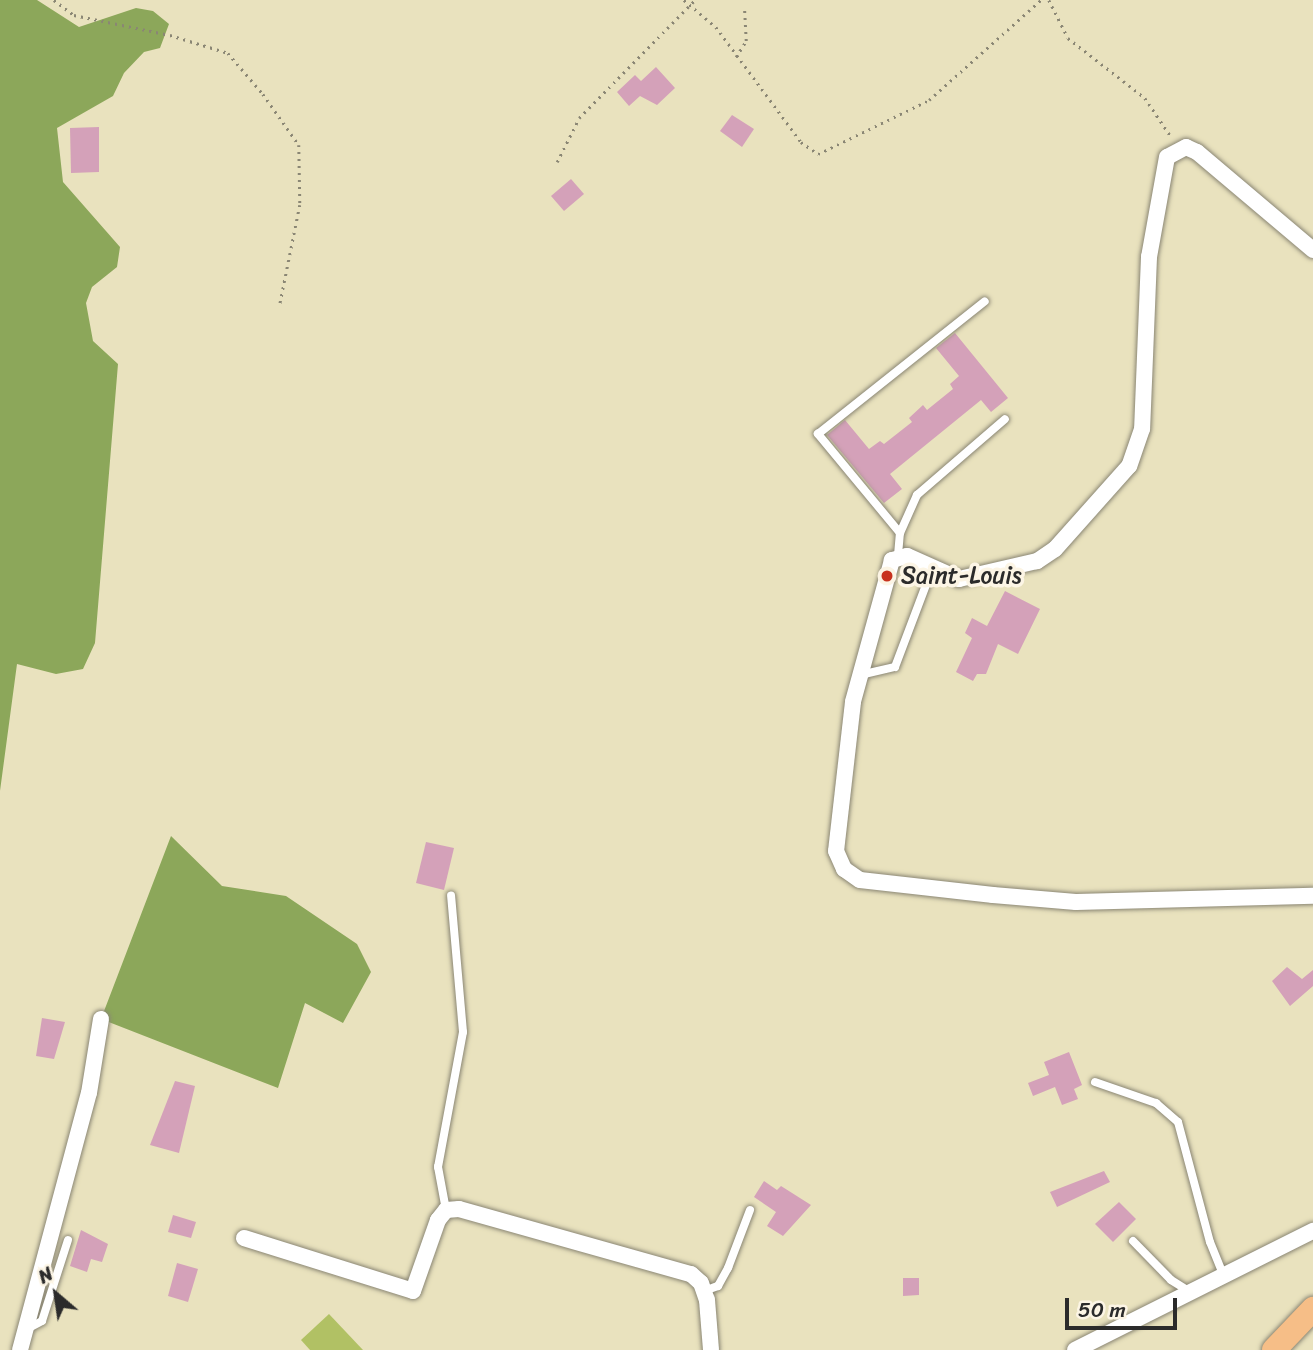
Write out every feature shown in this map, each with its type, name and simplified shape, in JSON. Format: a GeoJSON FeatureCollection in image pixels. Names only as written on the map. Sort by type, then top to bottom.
{"type":"FeatureCollection","features":[{"type":"Feature","properties":{"kind":"main road"},"geometry":{"type":"LineString","coordinates":[[1274,1350],[1313,1309]]}},
{"type":"Feature","properties":{"kind":"street"},"geometry":{"type":"LineString","coordinates":[[1313,250],[1208,160],[1186,147],[1176,149],[1167,157],[1161,173],[1155,209],[1145,316],[1142,429],[1129,466],[1055,549],[1037,561],[959,579],[898,555],[891,560],[858,675],[836,851],[844,869],[860,880],[1076,902],[1313,896]]}},
{"type":"Feature","properties":{"kind":"street"},"geometry":{"type":"LineString","coordinates":[[20,1350],[89,1093],[101,1019]]}},
{"type":"Feature","properties":{"kind":"street"},"geometry":{"type":"LineString","coordinates":[[244,1238],[413,1291],[438,1220],[446,1210],[459,1209],[691,1274],[704,1291],[711,1350]]}},
{"type":"Feature","properties":{"kind":"street"},"geometry":{"type":"LineString","coordinates":[[1075,1350],[1313,1231]]}},
{"type":"Feature","properties":{"kind":"lane"},"geometry":{"type":"LineString","coordinates":[[900,533],[818,434],[985,301]]}},
{"type":"Feature","properties":{"kind":"lane"},"geometry":{"type":"LineString","coordinates":[[898,555],[900,533],[917,495],[1005,419]]}},
{"type":"Feature","properties":{"kind":"lane"},"geometry":{"type":"LineString","coordinates":[[858,675],[895,667],[932,569]]}},
{"type":"Feature","properties":{"kind":"lane"},"geometry":{"type":"LineString","coordinates":[[446,1210],[438,1167],[463,1032],[450,896]]}},
{"type":"Feature","properties":{"kind":"lane"},"geometry":{"type":"LineString","coordinates":[[1095,1082],[1156,1103],[1178,1122],[1210,1242],[1224,1276]]}},
{"type":"Feature","properties":{"kind":"lane"},"geometry":{"type":"LineString","coordinates":[[704,1291],[718,1286],[728,1268],[750,1210]]}},
{"type":"Feature","properties":{"kind":"lane"},"geometry":{"type":"LineString","coordinates":[[23,1332],[42,1321],[68,1240]]}},
{"type":"Feature","properties":{"kind":"lane"},"geometry":{"type":"LineString","coordinates":[[1133,1241],[1171,1280],[1190,1292]]}},
{"type":"Feature","properties":{"kind":"path"},"geometry":{"type":"LineString","coordinates":[[54,0],[74,15],[170,35],[228,53],[262,94],[299,145],[300,205],[280,304]]}},
{"type":"Feature","properties":{"kind":"path"},"geometry":{"type":"LineString","coordinates":[[684,0],[716,27],[736,57],[780,109],[801,142],[818,153],[929,100],[1041,0]]}},
{"type":"Feature","properties":{"kind":"path"},"geometry":{"type":"LineString","coordinates":[[557,162],[579,118],[695,0]]}},
{"type":"Feature","properties":{"kind":"path"},"geometry":{"type":"LineString","coordinates":[[1049,0],[1068,38],[1161,115],[1176,149]]}},
{"type":"Feature","properties":{"kind":"path"},"geometry":{"type":"LineString","coordinates":[[736,57],[746,41],[744,6]]}},
{"type":"Feature","properties":{"kind":"green space"},"geometry":{"type":"Polygon","coordinates":[[[0,0],[37,0],[79,27],[136,8],[153,11],[169,24],[160,48],[144,52],[124,73],[113,96],[57,128],[63,182],[120,247],[117,267],[92,287],[86,303],[93,341],[118,364],[95,643],[83,669],[56,674],[17,664],[0,791],[0,0]]]}},
{"type":"Feature","properties":{"kind":"green space"},"geometry":{"type":"Polygon","coordinates":[[[171,836],[222,886],[286,896],[357,944],[371,972],[343,1023],[305,1003],[278,1088],[101,1019],[171,836]]]}},
{"type":"Feature","properties":{"kind":"green space"},"geometry":{"type":"Polygon","coordinates":[[[329,1314],[363,1350],[310,1350],[301,1340],[329,1314]]]}},
{"type":"Feature","properties":{"kind":"building"},"geometry":{"type":"Polygon","coordinates":[[[656,67],[675,88],[657,105],[640,96],[629,106],[617,92],[635,75],[641,81],[656,67]]]}},
{"type":"Feature","properties":{"kind":"building"},"geometry":{"type":"Polygon","coordinates":[[[732,115],[754,129],[742,147],[720,131],[732,115]]]}},
{"type":"Feature","properties":{"kind":"building"},"geometry":{"type":"Polygon","coordinates":[[[99,127],[99,172],[71,173],[70,128],[99,127]]]}},
{"type":"Feature","properties":{"kind":"building"},"geometry":{"type":"Polygon","coordinates":[[[571,179],[584,194],[564,211],[551,196],[571,179]]]}},
{"type":"Feature","properties":{"kind":"building"},"geometry":{"type":"Polygon","coordinates":[[[955,333],[1008,398],[991,412],[981,400],[890,474],[902,489],[884,503],[827,435],[845,420],[869,449],[880,441],[884,444],[912,422],[909,418],[923,405],[927,410],[953,389],[950,384],[959,376],[936,348],[955,333]]]}},
{"type":"Feature","properties":{"kind":"building"},"geometry":{"type":"Polygon","coordinates":[[[1005,591],[1040,609],[1018,654],[998,644],[986,674],[977,674],[973,681],[956,672],[972,638],[965,633],[972,618],[987,626],[1005,591]]]}},
{"type":"Feature","properties":{"kind":"building"},"geometry":{"type":"Polygon","coordinates":[[[426,842],[454,848],[444,890],[416,883],[426,842]]]}},
{"type":"Feature","properties":{"kind":"building"},"geometry":{"type":"Polygon","coordinates":[[[1287,967],[1302,979],[1313,970],[1313,986],[1290,1006],[1272,981],[1287,967]]]}},
{"type":"Feature","properties":{"kind":"building"},"geometry":{"type":"Polygon","coordinates":[[[42,1018],[65,1022],[54,1059],[36,1056],[42,1018]]]}},
{"type":"Feature","properties":{"kind":"building"},"geometry":{"type":"Polygon","coordinates":[[[1069,1052],[1082,1085],[1074,1089],[1078,1099],[1062,1105],[1055,1087],[1033,1096],[1028,1083],[1049,1075],[1044,1062],[1069,1052]]]}},
{"type":"Feature","properties":{"kind":"building"},"geometry":{"type":"Polygon","coordinates":[[[175,1081],[195,1086],[179,1153],[150,1145],[175,1081]]]}},
{"type":"Feature","properties":{"kind":"building"},"geometry":{"type":"Polygon","coordinates":[[[1104,1171],[1110,1182],[1057,1207],[1050,1192],[1104,1171]]]}},
{"type":"Feature","properties":{"kind":"building"},"geometry":{"type":"Polygon","coordinates":[[[764,1181],[777,1190],[781,1186],[811,1205],[783,1236],[767,1226],[776,1212],[754,1197],[764,1181]]]}},
{"type":"Feature","properties":{"kind":"building"},"geometry":{"type":"Polygon","coordinates":[[[1119,1202],[1136,1219],[1113,1242],[1095,1224],[1119,1202]]]}},
{"type":"Feature","properties":{"kind":"building"},"geometry":{"type":"Polygon","coordinates":[[[173,1215],[196,1222],[191,1238],[168,1232],[173,1215]]]}},
{"type":"Feature","properties":{"kind":"building"},"geometry":{"type":"Polygon","coordinates":[[[81,1230],[108,1244],[102,1262],[91,1259],[87,1272],[70,1266],[81,1230]]]}},
{"type":"Feature","properties":{"kind":"building"},"geometry":{"type":"Polygon","coordinates":[[[177,1263],[198,1269],[188,1302],[168,1296],[177,1263]]]}},
{"type":"Feature","properties":{"kind":"building"},"geometry":{"type":"Polygon","coordinates":[[[903,1278],[919,1278],[919,1295],[903,1296],[903,1278]]]}},
{"type":"Feature","properties":{"kind":"place","name":"Saint-Louis"},"geometry":{"type":"Point","coordinates":[887,576]}}]}
